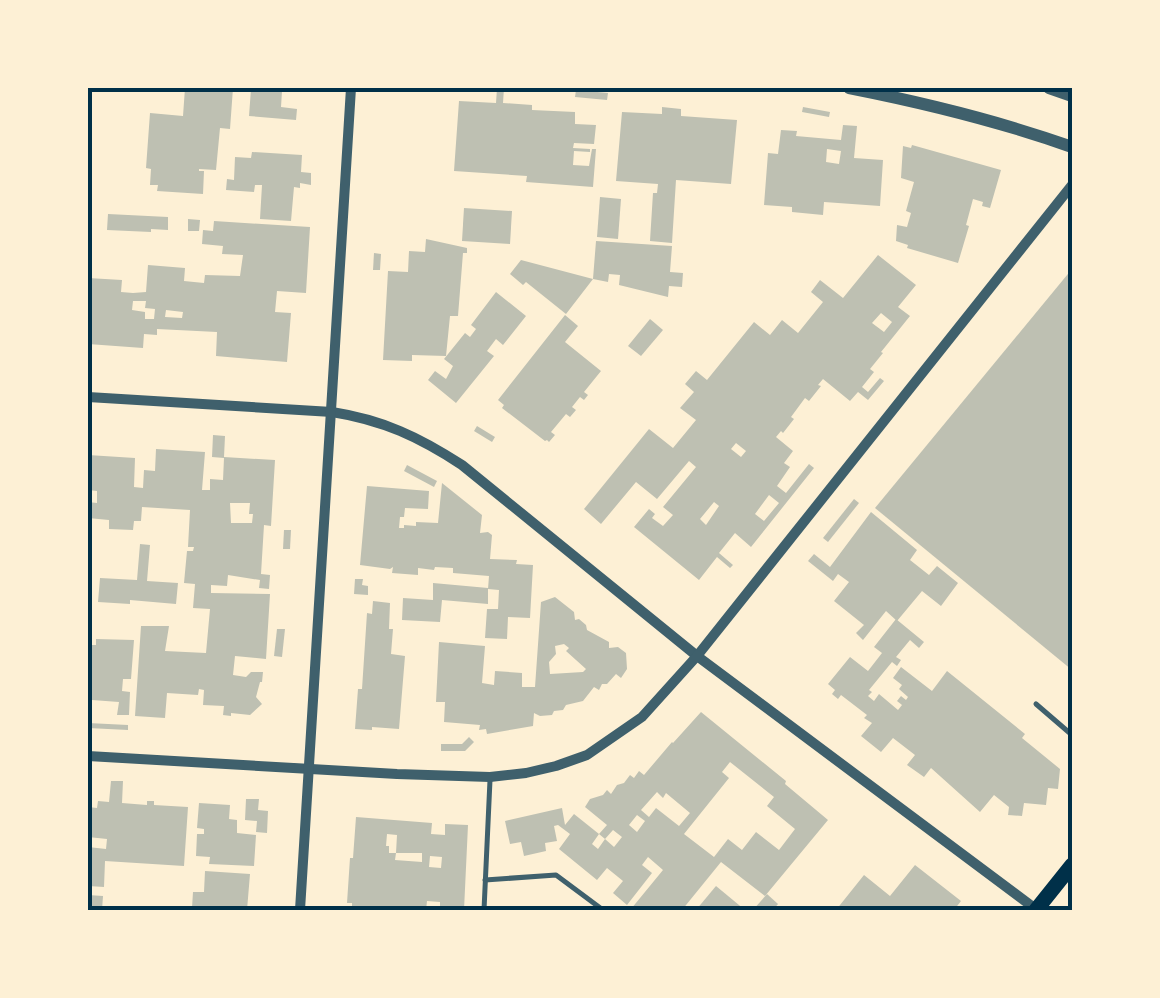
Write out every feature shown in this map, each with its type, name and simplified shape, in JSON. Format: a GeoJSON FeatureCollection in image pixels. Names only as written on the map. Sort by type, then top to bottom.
{"type":"FeatureCollection","features":[{"type":"Feature","properties":{"kind":"main road"},"geometry":{"type":"LineString","coordinates":[[1036,910],[1072,866]]}},
{"type":"Feature","properties":{"kind":"street"},"geometry":{"type":"LineString","coordinates":[[300,910],[351,88]]}},
{"type":"Feature","properties":{"kind":"street"},"geometry":{"type":"LineString","coordinates":[[849,88],[934,105],[1072,147]]}},
{"type":"Feature","properties":{"kind":"street"},"geometry":{"type":"LineString","coordinates":[[1049,88],[1072,96]]}},
{"type":"Feature","properties":{"kind":"street"},"geometry":{"type":"LineString","coordinates":[[88,756],[490,777],[526,773],[587,755],[642,717],[697,656],[1072,186]]}},
{"type":"Feature","properties":{"kind":"street"},"geometry":{"type":"LineString","coordinates":[[88,397],[332,412],[363,417],[428,443],[462,465],[697,656],[1036,910]]}},
{"type":"Feature","properties":{"kind":"lane"},"geometry":{"type":"LineString","coordinates":[[1036,704],[1072,735]]}},
{"type":"Feature","properties":{"kind":"lane"},"geometry":{"type":"LineString","coordinates":[[484,910],[490,777]]}},
{"type":"Feature","properties":{"kind":"lane"},"geometry":{"type":"LineString","coordinates":[[485,880],[556,875],[603,910]]}},
{"type":"Feature","properties":{"kind":"building"},"geometry":{"type":"Polygon","coordinates":[[[185,88],[233,88],[230,129],[220,128],[216,170],[199,169],[204,171],[203,194],[157,191],[158,185],[150,185],[151,169],[146,168],[150,113],[183,116],[185,88]]]}},
{"type":"Feature","properties":{"kind":"building"},"geometry":{"type":"Polygon","coordinates":[[[497,88],[504,88],[503,103],[532,105],[532,110],[575,112],[575,124],[596,125],[594,144],[574,143],[573,148],[590,149],[574,151],[573,165],[589,166],[592,149],[596,149],[593,187],[526,182],[527,176],[454,171],[459,101],[496,103],[497,88]]]}},
{"type":"Feature","properties":{"kind":"building"},"geometry":{"type":"Polygon","coordinates":[[[251,89],[282,91],[281,107],[297,109],[296,120],[249,116],[251,89]]]}},
{"type":"Feature","properties":{"kind":"building"},"geometry":{"type":"Polygon","coordinates":[[[576,90],[608,93],[607,100],[575,97],[576,90]]]}},
{"type":"Feature","properties":{"kind":"building"},"geometry":{"type":"Polygon","coordinates":[[[662,107],[681,109],[681,116],[737,120],[731,184],[676,180],[672,243],[650,241],[653,193],[657,193],[658,184],[616,181],[622,112],[662,114],[662,107]]]}},
{"type":"Feature","properties":{"kind":"building"},"geometry":{"type":"Polygon","coordinates":[[[803,107],[830,112],[829,117],[802,112],[803,107]]]}},
{"type":"Feature","properties":{"kind":"building"},"geometry":{"type":"Polygon","coordinates":[[[843,125],[857,126],[854,158],[883,160],[880,206],[824,202],[823,215],[764,205],[768,153],[778,154],[781,130],[797,131],[796,136],[841,140],[843,125]],[[827,149],[826,162],[839,164],[841,151],[827,149]]]}},
{"type":"Feature","properties":{"kind":"building"},"geometry":{"type":"Polygon","coordinates":[[[912,145],[1001,170],[990,208],[973,199],[958,263],[896,241],[897,225],[907,227],[911,213],[906,211],[914,182],[901,178],[903,146],[912,145]]]}},
{"type":"Feature","properties":{"kind":"building"},"geometry":{"type":"Polygon","coordinates":[[[252,152],[302,155],[301,172],[311,173],[311,185],[300,183],[300,188],[294,187],[291,221],[260,219],[262,185],[255,185],[254,192],[226,190],[227,179],[234,180],[235,157],[251,158],[252,152]]]}},
{"type":"Feature","properties":{"kind":"building"},"geometry":{"type":"Polygon","coordinates":[[[600,197],[621,199],[618,239],[597,237],[600,197]]]}},
{"type":"Feature","properties":{"kind":"building"},"geometry":{"type":"Polygon","coordinates":[[[464,208],[512,211],[510,244],[462,241],[464,208]]]}},
{"type":"Feature","properties":{"kind":"building"},"geometry":{"type":"Polygon","coordinates":[[[108,214],[168,217],[168,230],[107,230],[108,214]]]}},
{"type":"Feature","properties":{"kind":"building"},"geometry":{"type":"Polygon","coordinates":[[[188,219],[200,220],[199,231],[188,231],[188,219]]]}},
{"type":"Feature","properties":{"kind":"building"},"geometry":{"type":"Polygon","coordinates":[[[214,221],[310,227],[306,293],[277,291],[275,312],[291,313],[287,362],[216,356],[217,332],[157,329],[157,335],[144,334],[143,348],[88,344],[88,278],[122,280],[121,292],[133,293],[146,292],[148,265],[185,268],[184,281],[204,283],[205,275],[240,276],[243,255],[222,254],[223,246],[202,244],[203,230],[213,231],[214,221]],[[133,301],[132,310],[145,312],[145,319],[154,319],[155,309],[145,308],[146,301],[133,301]],[[166,310],[165,317],[182,318],[183,312],[166,310]]]}},
{"type":"Feature","properties":{"kind":"building"},"geometry":{"type":"Polygon","coordinates":[[[426,239],[467,248],[467,253],[463,253],[458,316],[450,316],[446,356],[412,355],[412,361],[383,360],[388,271],[408,272],[409,251],[425,252],[426,239]]]}},
{"type":"Feature","properties":{"kind":"building"},"geometry":{"type":"Polygon","coordinates":[[[596,241],[672,246],[670,272],[683,273],[682,287],[669,286],[668,297],[619,285],[620,275],[609,274],[608,282],[593,279],[596,241]]]}},
{"type":"Feature","properties":{"kind":"building"},"geometry":{"type":"Polygon","coordinates":[[[374,253],[381,254],[380,270],[373,270],[374,253]]]}},
{"type":"Feature","properties":{"kind":"building"},"geometry":{"type":"Polygon","coordinates":[[[878,255],[916,285],[898,307],[910,316],[881,352],[870,369],[874,372],[862,387],[868,392],[880,378],[884,381],[868,400],[858,392],[850,401],[823,379],[776,437],[793,451],[784,463],[790,467],[777,486],[786,493],[809,464],[814,468],[751,547],[735,533],[719,553],[733,565],[730,568],[717,557],[699,580],[634,527],[649,509],[655,514],[652,518],[663,526],[673,515],[663,507],[696,467],[689,461],[657,499],[636,482],[601,524],[584,509],[649,429],[673,448],[696,420],[680,408],[694,392],[685,384],[696,371],[707,380],[754,322],[770,335],[782,320],[798,333],[823,302],[811,292],[820,280],[843,298],[878,255]],[[881,313],[872,323],[884,332],[892,322],[881,313]],[[736,443],[731,449],[741,457],[746,451],[736,443]],[[769,495],[755,514],[764,521],[779,503],[769,495]],[[714,502],[700,519],[706,525],[719,506],[714,502]]]}},
{"type":"Feature","properties":{"kind":"building"},"geometry":{"type":"Polygon","coordinates":[[[521,260],[593,279],[566,314],[510,274],[521,260]]]}},
{"type":"Feature","properties":{"kind":"building"},"geometry":{"type":"Polygon","coordinates":[[[1072,269],[1072,670],[875,508],[1072,269]]]}},
{"type":"Feature","properties":{"kind":"building"},"geometry":{"type":"Polygon","coordinates":[[[496,292],[526,316],[503,345],[496,339],[487,351],[494,356],[456,403],[428,380],[435,371],[446,379],[453,366],[444,359],[465,333],[470,337],[476,329],[471,325],[496,292]]]}},
{"type":"Feature","properties":{"kind":"building"},"geometry":{"type":"Polygon","coordinates":[[[565,315],[578,326],[565,342],[601,371],[584,392],[588,395],[584,400],[580,397],[572,407],[576,410],[570,417],[566,414],[551,432],[555,435],[549,442],[502,408],[504,405],[498,400],[565,315]]]}},
{"type":"Feature","properties":{"kind":"building"},"geometry":{"type":"Polygon","coordinates":[[[650,319],[663,330],[641,356],[628,346],[650,319]]]}},
{"type":"Feature","properties":{"kind":"building"},"geometry":{"type":"Polygon","coordinates":[[[477,426],[495,437],[492,442],[474,431],[477,426]]]}},
{"type":"Feature","properties":{"kind":"building"},"geometry":{"type":"Polygon","coordinates":[[[213,435],[225,436],[224,457],[275,460],[271,526],[264,525],[261,574],[270,575],[269,589],[259,588],[260,580],[228,575],[227,586],[211,585],[211,593],[270,594],[266,659],[235,656],[233,675],[246,677],[251,672],[263,672],[256,697],[262,704],[250,715],[223,715],[224,706],[203,705],[204,690],[199,689],[198,695],[167,693],[165,718],[135,716],[141,626],[169,626],[165,651],[206,653],[210,609],[193,608],[195,584],[184,583],[187,551],[194,547],[188,547],[190,510],[142,507],[141,521],[134,521],[133,530],[109,529],[109,520],[88,518],[88,502],[97,503],[97,491],[88,490],[88,455],[135,458],[134,487],[143,488],[144,470],[155,471],[156,449],[205,452],[202,490],[210,490],[210,479],[223,480],[224,458],[212,457],[213,435]],[[230,503],[231,523],[252,523],[250,503],[230,503]]]}},
{"type":"Feature","properties":{"kind":"building"},"geometry":{"type":"Polygon","coordinates":[[[407,465],[437,481],[434,487],[404,471],[407,465]]]}},
{"type":"Feature","properties":{"kind":"building"},"geometry":{"type":"Polygon","coordinates":[[[442,483],[482,515],[480,533],[492,535],[490,559],[533,565],[530,618],[508,617],[507,639],[485,638],[487,609],[498,609],[499,590],[488,589],[489,576],[435,567],[418,568],[418,575],[392,573],[393,567],[360,565],[367,486],[429,491],[428,509],[405,508],[399,528],[404,528],[416,526],[416,522],[438,523],[442,483]]]}},
{"type":"Feature","properties":{"kind":"building"},"geometry":{"type":"Polygon","coordinates":[[[854,499],[859,503],[828,542],[823,538],[854,499]]]}},
{"type":"Feature","properties":{"kind":"building"},"geometry":{"type":"Polygon","coordinates":[[[871,512],[917,550],[910,560],[929,575],[937,566],[958,583],[941,606],[922,591],[897,621],[886,611],[863,640],[856,633],[864,625],[834,601],[849,582],[838,574],[833,581],[808,561],[814,554],[830,567],[871,512]]]}},
{"type":"Feature","properties":{"kind":"building"},"geometry":{"type":"Polygon","coordinates":[[[284,530],[291,530],[290,549],[283,549],[284,530]]]}},
{"type":"Feature","properties":{"kind":"building"},"geometry":{"type":"Polygon","coordinates":[[[140,544],[150,545],[147,581],[178,583],[176,604],[98,602],[100,578],[137,580],[140,544]]]}},
{"type":"Feature","properties":{"kind":"building"},"geometry":{"type":"Polygon","coordinates":[[[355,579],[363,579],[368,595],[354,594],[355,579]]]}},
{"type":"Feature","properties":{"kind":"building"},"geometry":{"type":"Polygon","coordinates":[[[433,583],[488,588],[488,604],[442,600],[440,622],[402,620],[403,598],[433,600],[433,583]]]}},
{"type":"Feature","properties":{"kind":"building"},"geometry":{"type":"Polygon","coordinates":[[[555,597],[574,612],[575,620],[579,619],[587,630],[609,642],[609,648],[618,647],[626,653],[627,669],[621,678],[616,674],[599,690],[594,687],[583,701],[566,705],[552,715],[534,713],[533,726],[487,734],[486,729],[479,730],[480,725],[444,722],[445,702],[436,702],[439,642],[485,646],[482,683],[494,685],[495,671],[522,673],[522,687],[535,687],[541,602],[555,597]],[[564,644],[555,646],[556,654],[549,662],[550,674],[586,669],[566,651],[569,648],[564,644]]]}},
{"type":"Feature","properties":{"kind":"building"},"geometry":{"type":"Polygon","coordinates":[[[373,601],[390,603],[391,654],[405,656],[399,729],[355,729],[367,613],[372,614],[373,601]]]}},
{"type":"Feature","properties":{"kind":"building"},"geometry":{"type":"Polygon","coordinates":[[[896,619],[924,642],[919,648],[910,640],[896,657],[901,660],[897,666],[892,662],[868,696],[874,701],[879,694],[898,710],[902,705],[897,701],[901,696],[906,700],[908,697],[893,678],[901,667],[932,691],[947,671],[1025,734],[1022,738],[1060,769],[1058,789],[1048,788],[1046,805],[1024,803],[1022,816],[1008,815],[1009,807],[994,795],[980,812],[931,768],[924,777],[907,765],[915,755],[893,738],[881,752],[861,736],[872,723],[864,718],[867,715],[841,695],[838,699],[828,684],[850,657],[868,671],[882,653],[874,647],[896,619]]]}},
{"type":"Feature","properties":{"kind":"building"},"geometry":{"type":"Polygon","coordinates":[[[277,629],[285,629],[282,657],[274,656],[277,629]]]}},
{"type":"Feature","properties":{"kind":"building"},"geometry":{"type":"Polygon","coordinates":[[[96,639],[134,640],[131,679],[123,679],[122,691],[130,692],[129,715],[117,715],[119,702],[92,700],[92,711],[88,711],[88,645],[96,645],[96,639]]]}},
{"type":"Feature","properties":{"kind":"building"},"geometry":{"type":"Polygon","coordinates":[[[701,712],[828,820],[765,896],[721,862],[682,910],[633,910],[663,870],[648,857],[642,865],[652,873],[627,905],[613,893],[623,881],[607,868],[597,880],[559,849],[570,834],[558,825],[554,826],[557,841],[545,843],[546,851],[524,856],[521,842],[510,844],[505,821],[562,808],[565,825],[574,814],[599,834],[607,825],[585,807],[590,799],[607,790],[611,794],[617,785],[630,775],[634,778],[639,771],[644,775],[701,712]],[[730,762],[722,772],[729,778],[684,834],[714,857],[728,839],[742,850],[756,832],[779,850],[795,829],[767,806],[774,797],[730,762]],[[657,792],[641,810],[649,817],[656,808],[679,826],[690,813],[666,793],[663,798],[657,792]],[[637,815],[629,825],[637,832],[645,821],[637,815]],[[613,830],[605,839],[614,847],[622,837],[613,830]],[[599,834],[592,844],[598,849],[605,839],[599,834]]]}},
{"type":"Feature","properties":{"kind":"building"},"geometry":{"type":"Polygon","coordinates":[[[88,723],[128,725],[128,730],[88,728],[88,723]]]}},
{"type":"Feature","properties":{"kind":"building"},"geometry":{"type":"Polygon","coordinates":[[[469,737],[474,742],[465,751],[441,751],[441,744],[462,744],[469,737]]]}},
{"type":"Feature","properties":{"kind":"building"},"geometry":{"type":"Polygon","coordinates":[[[111,781],[123,781],[122,803],[147,805],[147,801],[154,801],[154,805],[188,807],[184,866],[105,861],[104,887],[88,886],[88,847],[106,849],[107,839],[88,837],[88,807],[97,808],[98,801],[109,802],[111,781]]]}},
{"type":"Feature","properties":{"kind":"building"},"geometry":{"type":"Polygon","coordinates":[[[246,799],[259,799],[258,810],[268,811],[267,833],[256,832],[257,821],[245,820],[246,799]]]}},
{"type":"Feature","properties":{"kind":"building"},"geometry":{"type":"Polygon","coordinates":[[[199,803],[230,805],[229,819],[237,820],[237,833],[256,835],[254,866],[209,864],[210,857],[196,856],[197,834],[204,834],[204,829],[197,828],[199,803]]]}},
{"type":"Feature","properties":{"kind":"building"},"geometry":{"type":"Polygon","coordinates":[[[356,817],[432,823],[431,834],[445,835],[445,824],[468,825],[464,910],[440,910],[440,902],[427,901],[426,910],[352,910],[352,903],[347,903],[356,817]],[[387,834],[389,853],[396,853],[397,835],[387,834]],[[396,853],[395,860],[422,862],[422,853],[396,853]],[[430,856],[429,867],[441,868],[442,857],[430,856]]]}},
{"type":"Feature","properties":{"kind":"building"},"geometry":{"type":"Polygon","coordinates":[[[915,865],[961,901],[954,910],[836,910],[864,875],[890,896],[915,865]]]}},
{"type":"Feature","properties":{"kind":"building"},"geometry":{"type":"Polygon","coordinates":[[[205,871],[250,874],[247,910],[192,908],[193,892],[204,892],[205,871]]]}},
{"type":"Feature","properties":{"kind":"building"},"geometry":{"type":"Polygon","coordinates":[[[716,886],[745,910],[696,910],[716,886]]]}},
{"type":"Feature","properties":{"kind":"building"},"geometry":{"type":"Polygon","coordinates":[[[767,894],[778,904],[773,910],[753,910],[767,894]]]}},
{"type":"Feature","properties":{"kind":"building"},"geometry":{"type":"Polygon","coordinates":[[[88,895],[103,896],[102,910],[88,910],[88,895]]]}}]}
